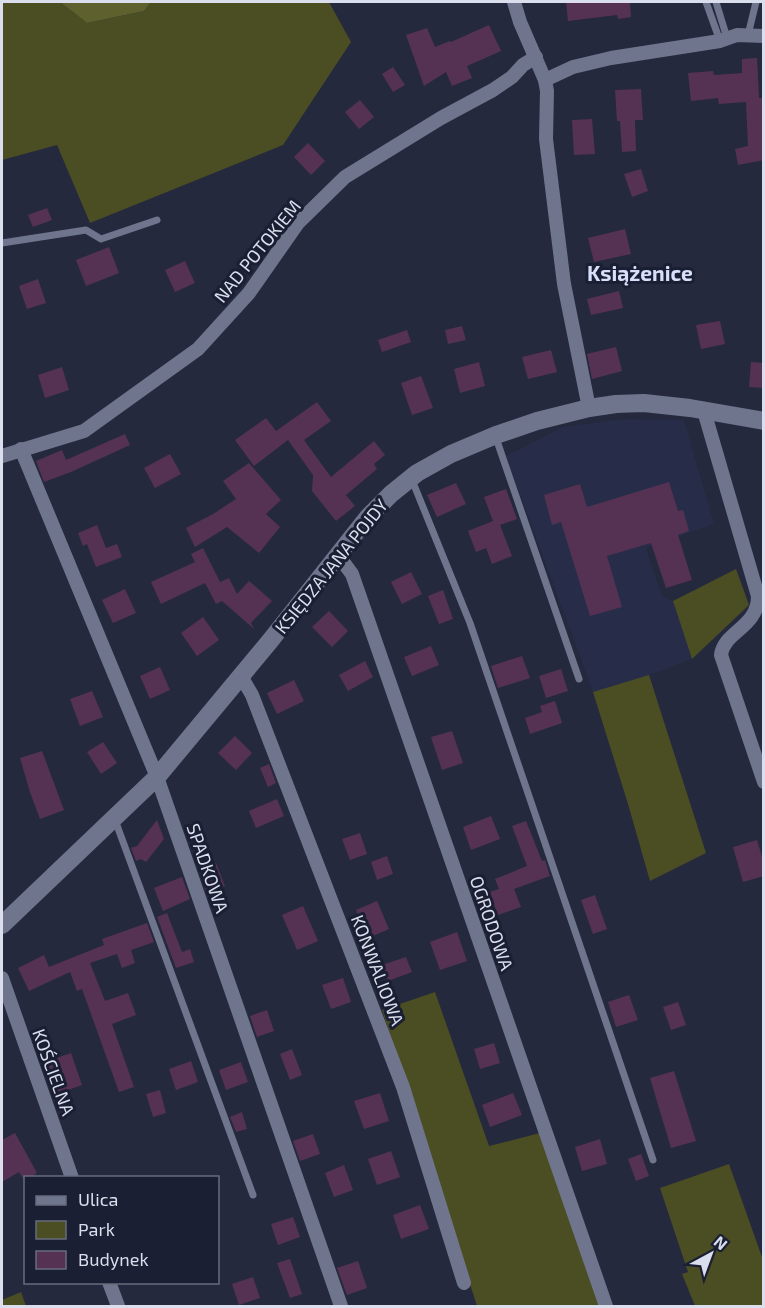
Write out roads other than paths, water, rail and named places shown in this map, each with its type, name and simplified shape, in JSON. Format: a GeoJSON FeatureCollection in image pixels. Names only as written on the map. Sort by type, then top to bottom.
{"type":"FeatureCollection","features":[{"type":"Feature","properties":{"kind":"street"},"geometry":{"type":"LineString","coordinates":[[514,2],[520,22],[545,80],[547,91],[546,139],[564,284],[590,408]]}},
{"type":"Feature","properties":{"kind":"street"},"geometry":{"type":"LineString","coordinates":[[545,80],[573,67],[611,58],[737,35],[764,36]]}},
{"type":"Feature","properties":{"kind":"street","name":"NAD POTOKIEM"},"geometry":{"type":"LineString","coordinates":[[2,456],[84,430],[198,348],[249,293],[298,223],[345,177],[441,118],[493,90],[512,77],[522,65],[536,57]]}},
{"type":"Feature","properties":{"kind":"street","name":"KSIĘDZA JANA POJDY"},"geometry":{"type":"LineString","coordinates":[[2,925],[157,777],[284,625],[379,504],[411,478],[451,454],[496,435],[537,421],[590,408],[644,403],[764,421]]}},
{"type":"Feature","properties":{"kind":"street"},"geometry":{"type":"LineString","coordinates":[[704,411],[758,596],[754,613],[743,628],[726,642],[721,655],[764,782]]}},
{"type":"Feature","properties":{"kind":"street","name":"SPADKOWA"},"geometry":{"type":"LineString","coordinates":[[21,449],[157,777],[341,1306]]}},
{"type":"Feature","properties":{"kind":"street","name":"OGRODOWA"},"geometry":{"type":"LineString","coordinates":[[338,555],[352,574],[606,1306]]}},
{"type":"Feature","properties":{"kind":"street","name":"KONWALIOWA"},"geometry":{"type":"LineString","coordinates":[[241,676],[252,695],[403,1087],[464,1283]]}},
{"type":"Feature","properties":{"kind":"street","name":"KOŚCIELNA"},"geometry":{"type":"LineString","coordinates":[[2,978],[71,1176]]}},
{"type":"Feature","properties":{"kind":"street"},"geometry":{"type":"LineString","coordinates":[[110,1284],[118,1306]]}},
{"type":"Feature","properties":{"kind":"lane"},"geometry":{"type":"LineString","coordinates":[[706,2],[724,39]]}},
{"type":"Feature","properties":{"kind":"lane"},"geometry":{"type":"LineString","coordinates":[[716,2],[724,39]]}},
{"type":"Feature","properties":{"kind":"lane"},"geometry":{"type":"LineString","coordinates":[[748,35],[756,2]]}},
{"type":"Feature","properties":{"kind":"lane"},"geometry":{"type":"LineString","coordinates":[[2,243],[86,230],[101,239],[157,220]]}},
{"type":"Feature","properties":{"kind":"lane"},"geometry":{"type":"LineString","coordinates":[[496,435],[579,679]]}},
{"type":"Feature","properties":{"kind":"lane"},"geometry":{"type":"LineString","coordinates":[[411,478],[470,623],[653,1160]]}},
{"type":"Feature","properties":{"kind":"lane"},"geometry":{"type":"LineString","coordinates":[[114,818],[253,1195]]}},
{"type":"Feature","properties":{"kind":"district","name":"Książenice"},"geometry":{"type":"Point","coordinates":[640,272]}}]}
